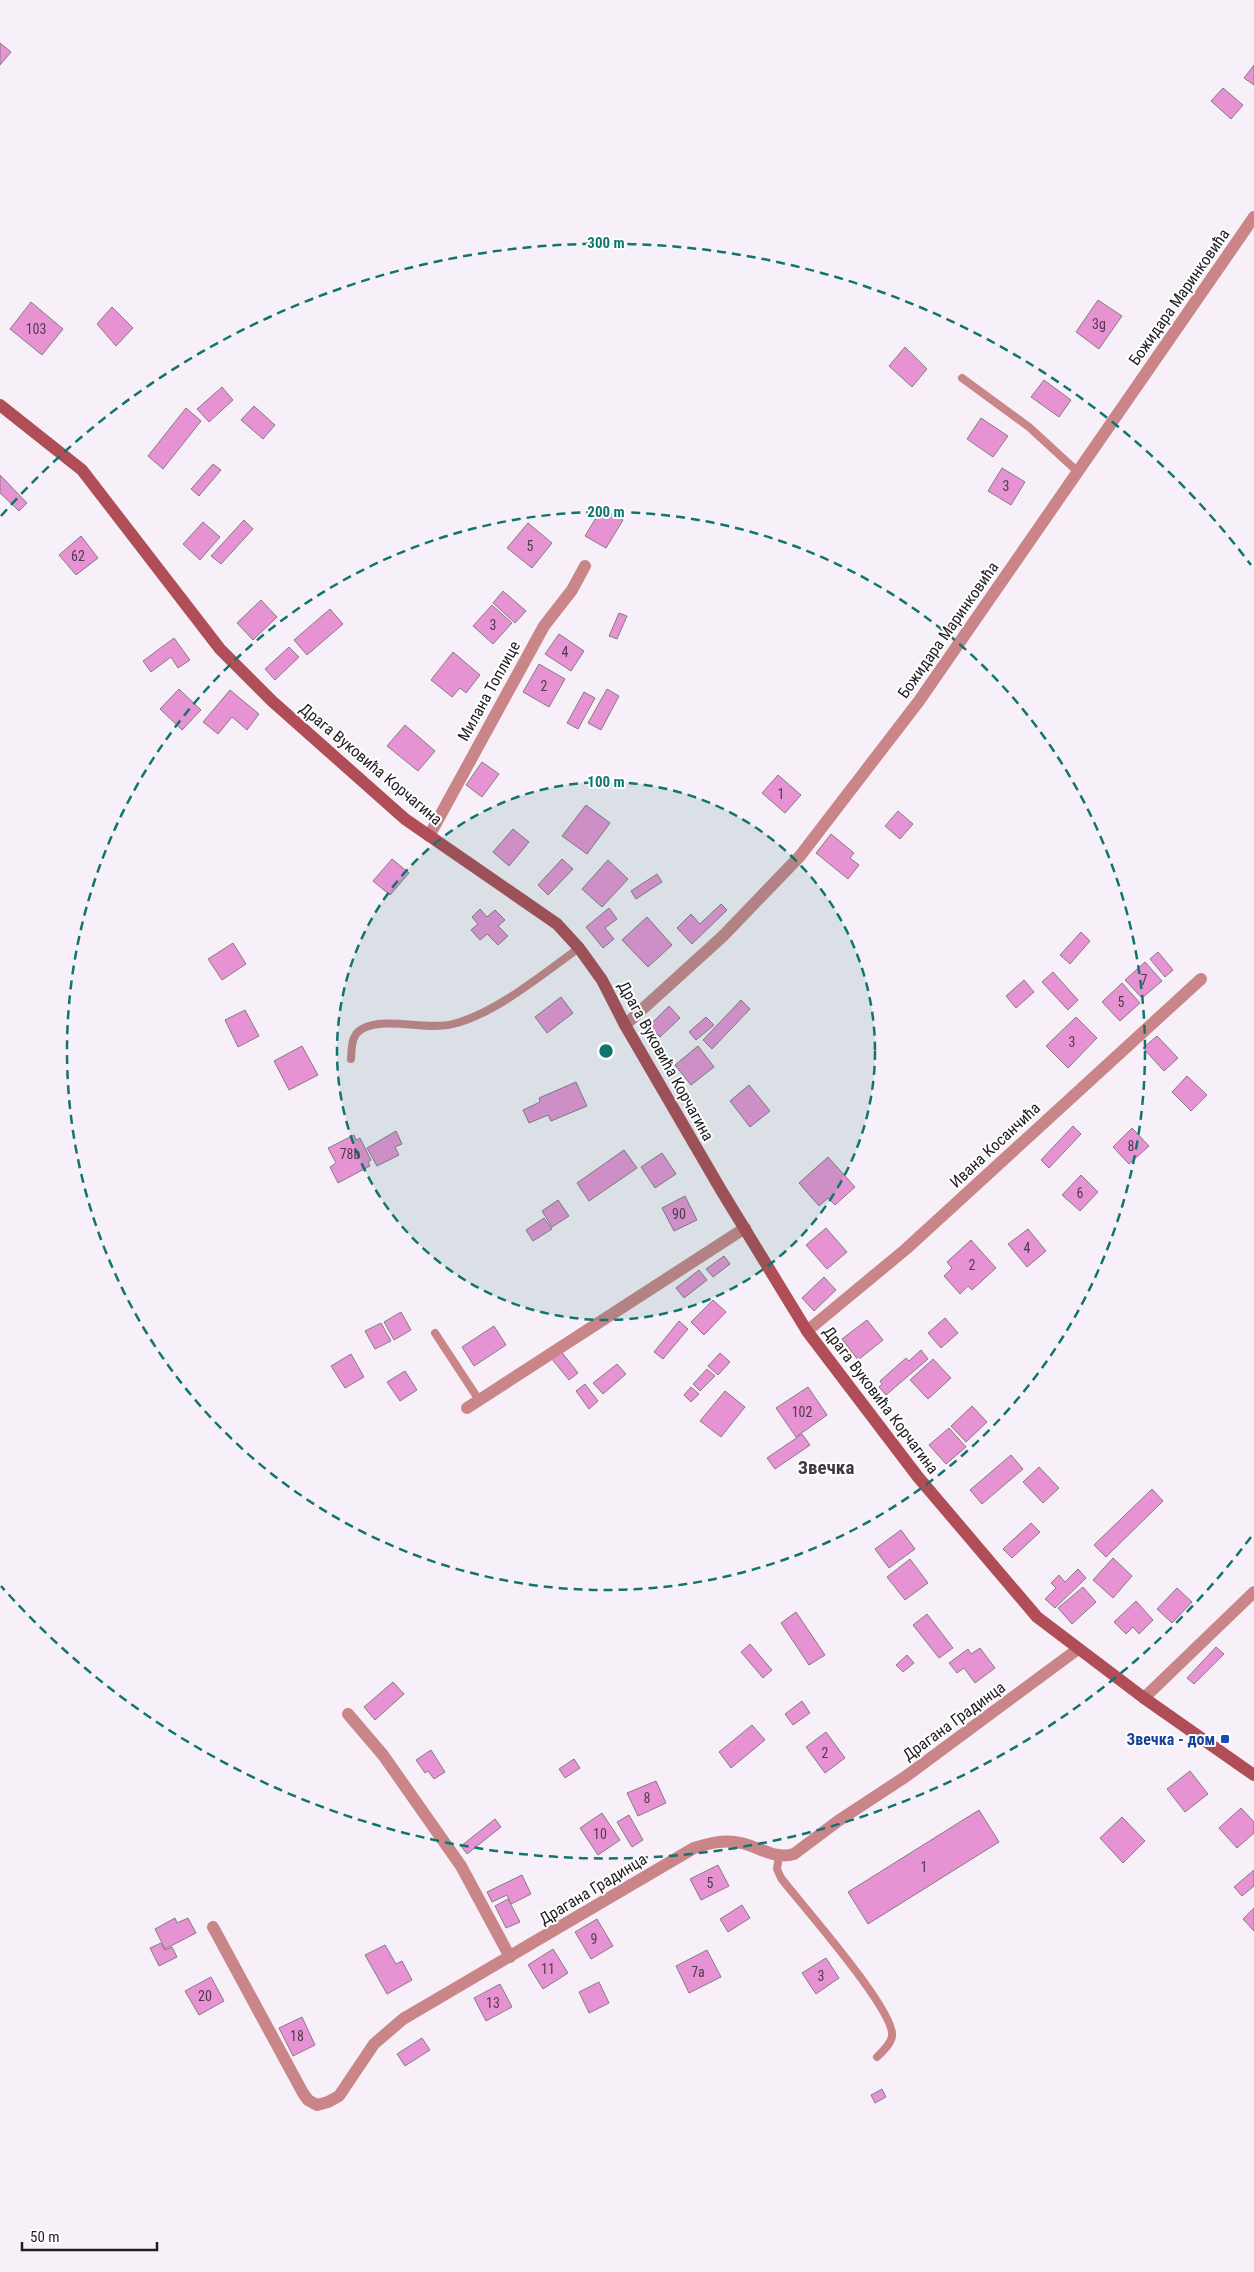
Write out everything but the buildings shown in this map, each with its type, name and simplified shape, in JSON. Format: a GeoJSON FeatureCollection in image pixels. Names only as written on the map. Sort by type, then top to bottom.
{"type":"FeatureCollection","features":[{"type":"Feature","properties":{"kind":"street","name":"Божидара Маринковића"},"geometry":{"type":"LineString","coordinates":[[625,1025],[723,936],[800,856],[919,701],[1254,217]]}},
{"type":"Feature","properties":{"kind":"street","name":"Драга Вуковића Корчагина"},"geometry":{"type":"LineString","coordinates":[[0,405],[82,470],[220,648],[272,701],[405,819],[557,924],[579,948],[602,980],[625,1025],[807,1330],[918,1477],[1037,1617],[1078,1650],[1254,1775]]}},
{"type":"Feature","properties":{"kind":"street","name":"Милана Топлице"},"geometry":{"type":"LineString","coordinates":[[429,836],[544,626],[572,590],[585,566]]}},
{"type":"Feature","properties":{"kind":"street","name":"Ивана Косанчића"},"geometry":{"type":"LineString","coordinates":[[807,1330],[906,1249],[1201,979]]}},
{"type":"Feature","properties":{"kind":"street"},"geometry":{"type":"LineString","coordinates":[[467,1408],[745,1228]]}},
{"type":"Feature","properties":{"kind":"street"},"geometry":{"type":"LineString","coordinates":[[1144,1698],[1254,1592]]}},
{"type":"Feature","properties":{"kind":"street","name":"Драгана Градинца"},"geometry":{"type":"LineString","coordinates":[[213,1926],[303,2093],[308,2100],[318,2105],[328,2102],[339,2096],[374,2044],[403,2019],[694,1848],[716,1841],[741,1842],[779,1856],[786,1857],[794,1854],[838,1821],[905,1777],[1078,1650]]}},
{"type":"Feature","properties":{"kind":"street"},"geometry":{"type":"LineString","coordinates":[[348,1714],[383,1755],[461,1866],[510,1957]]}},
{"type":"Feature","properties":{"kind":"lane"},"geometry":{"type":"LineString","coordinates":[[962,378],[1029,427],[1078,472]]}},
{"type":"Feature","properties":{"kind":"lane"},"geometry":{"type":"LineString","coordinates":[[351,1059],[352,1039],[360,1030],[383,1024],[452,1025],[479,1015],[532,982],[579,948]]}},
{"type":"Feature","properties":{"kind":"lane"},"geometry":{"type":"LineString","coordinates":[[435,1332],[479,1400]]}},
{"type":"Feature","properties":{"kind":"lane"},"geometry":{"type":"LineString","coordinates":[[779,1856],[777,1868],[781,1878],[851,1966],[891,2024],[892,2037],[887,2048],[877,2057]]}},
{"type":"Feature","properties":{"kind":"place","name":"Звечка - дом"},"geometry":{"type":"Point","coordinates":[1225,1739]}},
{"type":"Feature","properties":{"kind":"district","name":"Звечка"},"geometry":{"type":"Point","coordinates":[826,1467]}}]}
